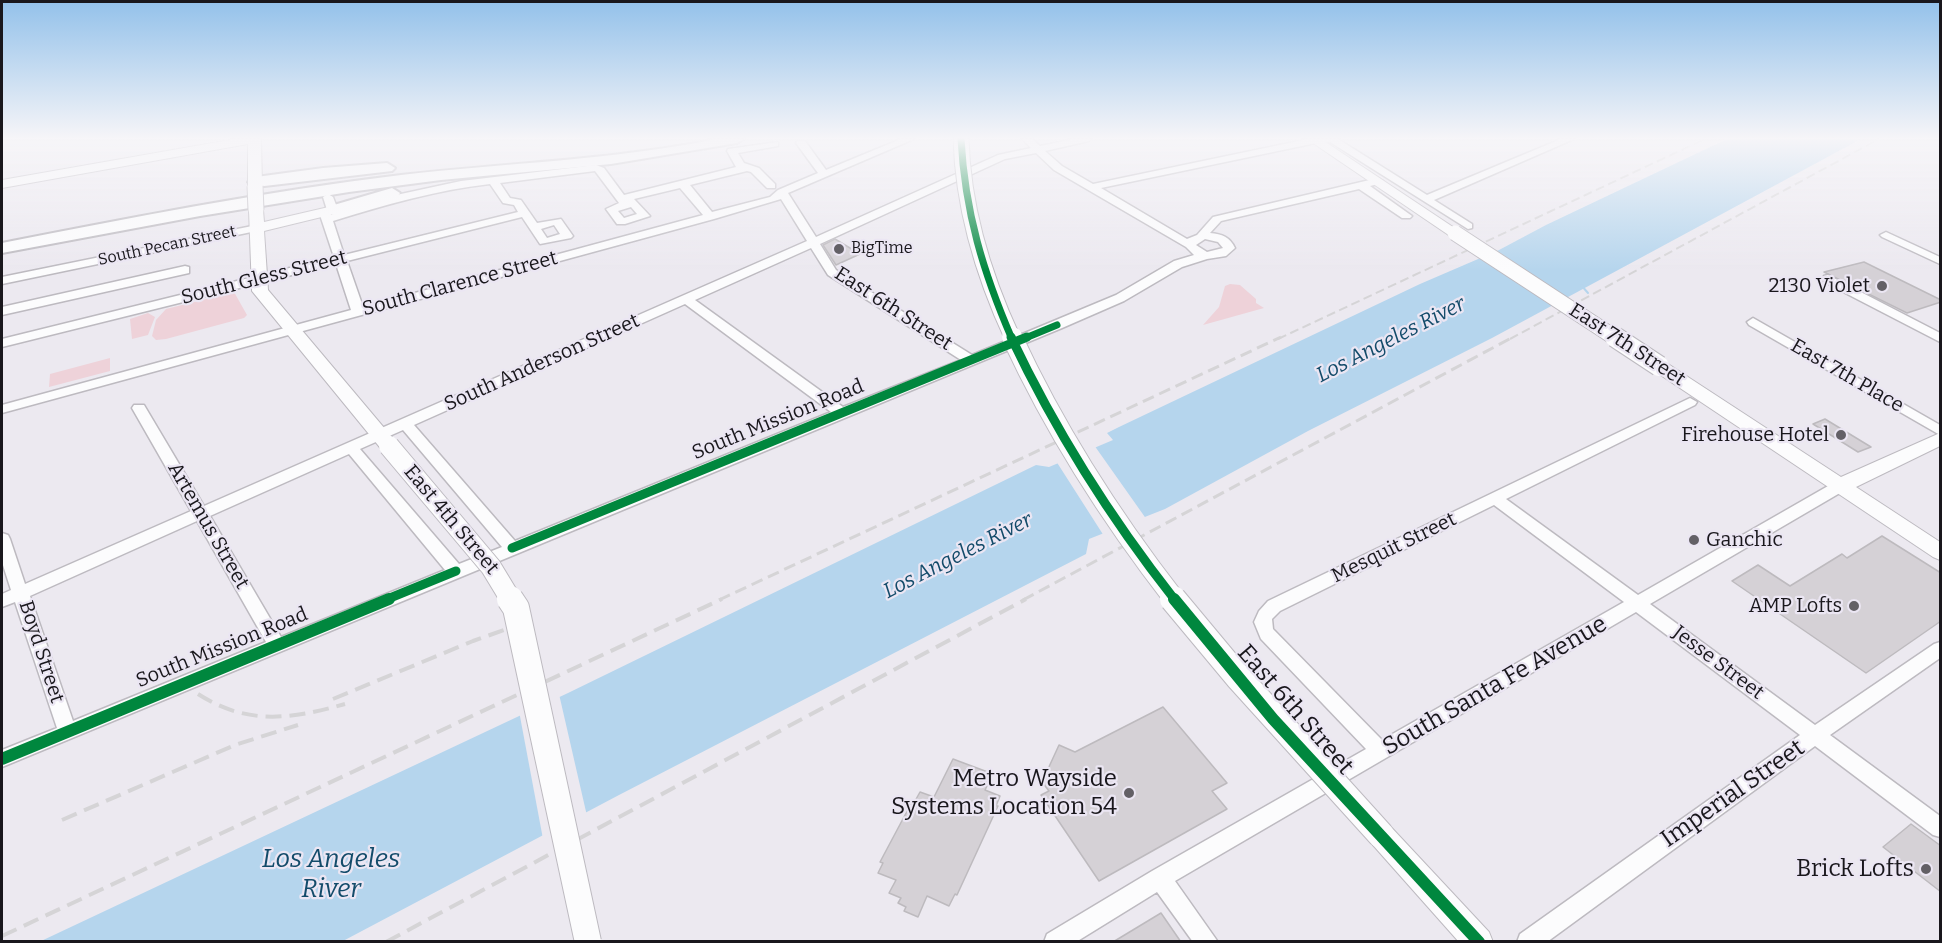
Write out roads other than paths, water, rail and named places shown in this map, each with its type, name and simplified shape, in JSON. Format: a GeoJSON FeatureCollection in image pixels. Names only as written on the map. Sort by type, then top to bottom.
{"type":"FeatureCollection","features":[{"type":"Feature","properties":{"kind":"highway"},"geometry":{"type":"LineString","coordinates":[[255,184],[261,183]]}},
{"type":"Feature","properties":{"kind":"highway"},"geometry":{"type":"LineString","coordinates":[[2,240],[295,187],[332,183]]}},
{"type":"Feature","properties":{"kind":"highway"},"geometry":{"type":"LineString","coordinates":[[2,248],[190,211],[380,183]]}},
{"type":"Feature","properties":{"kind":"highway"},"geometry":{"type":"LineString","coordinates":[[328,210],[438,183]]}},
{"type":"Feature","properties":{"kind":"highway"},"geometry":{"type":"LineString","coordinates":[[2,248],[256,217]]}},
{"type":"Feature","properties":{"kind":"main road","name":"East 6th Street"},"geometry":{"type":"LineString","coordinates":[[965,183],[969,209],[995,298],[1046,405],[1144,560],[1191,620],[1288,733],[1479,942]]}},
{"type":"Feature","properties":{"kind":"main road","name":"East 7th Street"},"geometry":{"type":"LineString","coordinates":[[1380,183],[1941,552]]}},
{"type":"Feature","properties":{"kind":"main road","name":"East 4th Street"},"geometry":{"type":"LineString","coordinates":[[255,184],[260,291],[491,567],[516,608],[588,942]]}},
{"type":"Feature","properties":{"kind":"main road","name":"South Pecan Street"},"geometry":{"type":"LineString","coordinates":[[256,217],[328,210]]}},
{"type":"Feature","properties":{"kind":"main road","name":"South Santa Fe Avenue"},"geometry":{"type":"LineString","coordinates":[[1840,486],[1941,439]]}},
{"type":"Feature","properties":{"kind":"street","name":"South Pecan Street"},"geometry":{"type":"LineString","coordinates":[[328,210],[469,183]]}},
{"type":"Feature","properties":{"kind":"street"},"geometry":{"type":"LineString","coordinates":[[495,183],[507,201],[517,202],[534,227]]}},
{"type":"Feature","properties":{"kind":"street","name":"South Pecan Street"},"geometry":{"type":"LineString","coordinates":[[610,183],[624,202],[683,184]]}},
{"type":"Feature","properties":{"kind":"street"},"geometry":{"type":"LineString","coordinates":[[687,183],[683,184],[710,218]]}},
{"type":"Feature","properties":{"kind":"street","name":"East 6th Street"},"geometry":{"type":"LineString","coordinates":[[769,183],[776,189],[832,272],[971,360]]}},
{"type":"Feature","properties":{"kind":"street","name":"South Clarence Street"},"geometry":{"type":"LineString","coordinates":[[2,409],[774,200],[776,189],[797,183]]}},
{"type":"Feature","properties":{"kind":"street","name":"South Anderson Street"},"geometry":{"type":"LineString","coordinates":[[2,601],[351,447],[384,440],[405,423],[945,183]]}},
{"type":"Feature","properties":{"kind":"street"},"geometry":{"type":"LineString","coordinates":[[1085,183],[1177,237],[1196,242],[1217,219],[1372,183]]}},
{"type":"Feature","properties":{"kind":"street"},"geometry":{"type":"LineString","coordinates":[[1092,187],[1110,183]]}},
{"type":"Feature","properties":{"kind":"street"},"geometry":{"type":"LineString","coordinates":[[1390,183],[1414,206]]}},
{"type":"Feature","properties":{"kind":"street"},"geometry":{"type":"LineString","coordinates":[[1414,206],[1467,183]]}},
{"type":"Feature","properties":{"kind":"street"},"geometry":{"type":"LineString","coordinates":[[1361,185],[1468,226]]}},
{"type":"Feature","properties":{"kind":"street"},"geometry":{"type":"LineString","coordinates":[[328,210],[339,260],[343,262],[358,312]]}},
{"type":"Feature","properties":{"kind":"street","name":"South Gless Street"},"geometry":{"type":"LineString","coordinates":[[2,344],[526,213]]}},
{"type":"Feature","properties":{"kind":"street","name":"South Pecan Street"},"geometry":{"type":"LineString","coordinates":[[2,280],[183,242],[256,217]]}},
{"type":"Feature","properties":{"kind":"street"},"geometry":{"type":"LineString","coordinates":[[183,228],[183,242]]}},
{"type":"Feature","properties":{"kind":"street"},"geometry":{"type":"LineString","coordinates":[[1886,235],[1941,261]]}},
{"type":"Feature","properties":{"kind":"street","name":"South Mission Road"},"geometry":{"type":"LineString","coordinates":[[2,759],[1120,298],[1196,242],[1218,238],[1228,245],[1227,251],[1218,255],[1206,255],[1196,242]]}},
{"type":"Feature","properties":{"kind":"street"},"geometry":{"type":"LineString","coordinates":[[2,311],[184,270]]}},
{"type":"Feature","properties":{"kind":"street"},"geometry":{"type":"LineString","coordinates":[[1827,279],[1941,338]]}},
{"type":"Feature","properties":{"kind":"street"},"geometry":{"type":"LineString","coordinates":[[686,299],[843,414]]}},
{"type":"Feature","properties":{"kind":"street","name":"East 7th Place"},"geometry":{"type":"LineString","coordinates":[[1753,322],[1941,431]]}},
{"type":"Feature","properties":{"kind":"street","name":"Mesquit Street"},"geometry":{"type":"LineString","coordinates":[[1380,751],[1267,634],[1262,625],[1263,617],[1274,606],[1690,402]]}},
{"type":"Feature","properties":{"kind":"street","name":"Artemus Street"},"geometry":{"type":"LineString","coordinates":[[139,408],[277,645]]}},
{"type":"Feature","properties":{"kind":"street","name":"East 4th Street"},"geometry":{"type":"LineString","coordinates":[[405,423],[512,548]]}},
{"type":"Feature","properties":{"kind":"street","name":"East 4th Street"},"geometry":{"type":"LineString","coordinates":[[351,447],[456,571]]}},
{"type":"Feature","properties":{"kind":"street","name":"South Santa Fe Avenue"},"geometry":{"type":"LineString","coordinates":[[1055,942],[1160,878],[1840,486]]}},
{"type":"Feature","properties":{"kind":"street","name":"Jesse Street"},"geometry":{"type":"LineString","coordinates":[[1495,498],[1941,828]]}},
{"type":"Feature","properties":{"kind":"street","name":"Boyd Street"},"geometry":{"type":"LineString","coordinates":[[2,539],[67,731]]}},
{"type":"Feature","properties":{"kind":"street","name":"Imperial Street"},"geometry":{"type":"LineString","coordinates":[[1528,942],[1815,736],[1941,650]]}},
{"type":"Feature","properties":{"kind":"street"},"geometry":{"type":"LineString","coordinates":[[1160,878],[1207,942]]}},
{"type":"Feature","properties":{"kind":"water","name":"Los Angeles River"},"geometry":{"type":"Polygon","coordinates":[[[1634,183],[1779,183],[1492,338],[1308,431],[1165,509],[1089,539],[1086,554],[619,795],[343,941],[39,942],[568,693],[1036,465],[1049,467],[1113,440],[1107,433],[1420,284],[1499,250],[1634,183]]]}},
{"type":"Feature","properties":{"kind":"waterway"},"geometry":{"type":"LineString","coordinates":[[1581,285],[1588,293]]}},
{"type":"Feature","properties":{"kind":"railway"},"geometry":{"type":"LineString","coordinates":[[1278,339],[1611,183]]}},
{"type":"Feature","properties":{"kind":"railway"},"geometry":{"type":"LineString","coordinates":[[1510,339],[1798,183]]}},
{"type":"Feature","properties":{"kind":"railway"},"geometry":{"type":"LineString","coordinates":[[719,600],[1281,337]]}},
{"type":"Feature","properties":{"kind":"railway"},"geometry":{"type":"LineString","coordinates":[[1023,600],[1513,337]]}},
{"type":"Feature","properties":{"kind":"railway"},"geometry":{"type":"LineString","coordinates":[[2,936],[722,599]]}},
{"type":"Feature","properties":{"kind":"railway"},"geometry":{"type":"LineString","coordinates":[[386,942],[1026,599]]}},
{"type":"Feature","properties":{"kind":"railway"},"geometry":{"type":"LineString","coordinates":[[333,699],[473,641],[521,624]]}},
{"type":"Feature","properties":{"kind":"railway"},"geometry":{"type":"LineString","coordinates":[[198,694],[234,711],[270,717],[306,713],[345,704]]}},
{"type":"Feature","properties":{"kind":"railway"},"geometry":{"type":"LineString","coordinates":[[62,820],[235,745],[298,725]]}},
{"type":"Feature","properties":{"kind":"place","name":"BigTime"},"geometry":{"type":"Point","coordinates":[839,249]}},
{"type":"Feature","properties":{"kind":"place","name":"2130 Violet"},"geometry":{"type":"Point","coordinates":[1882,286]}},
{"type":"Feature","properties":{"kind":"place","name":"Firehouse Hotel"},"geometry":{"type":"Point","coordinates":[1841,435]}},
{"type":"Feature","properties":{"kind":"place","name":"Ganchic"},"geometry":{"type":"Point","coordinates":[1694,540]}},
{"type":"Feature","properties":{"kind":"place","name":"AMP Lofts"},"geometry":{"type":"Point","coordinates":[1854,606]}},
{"type":"Feature","properties":{"kind":"place","name":"Metro Wayside Systems Location 54"},"geometry":{"type":"Point","coordinates":[1129,793]}},
{"type":"Feature","properties":{"kind":"place","name":"Brick Lofts"},"geometry":{"type":"Point","coordinates":[1926,869]}}]}
